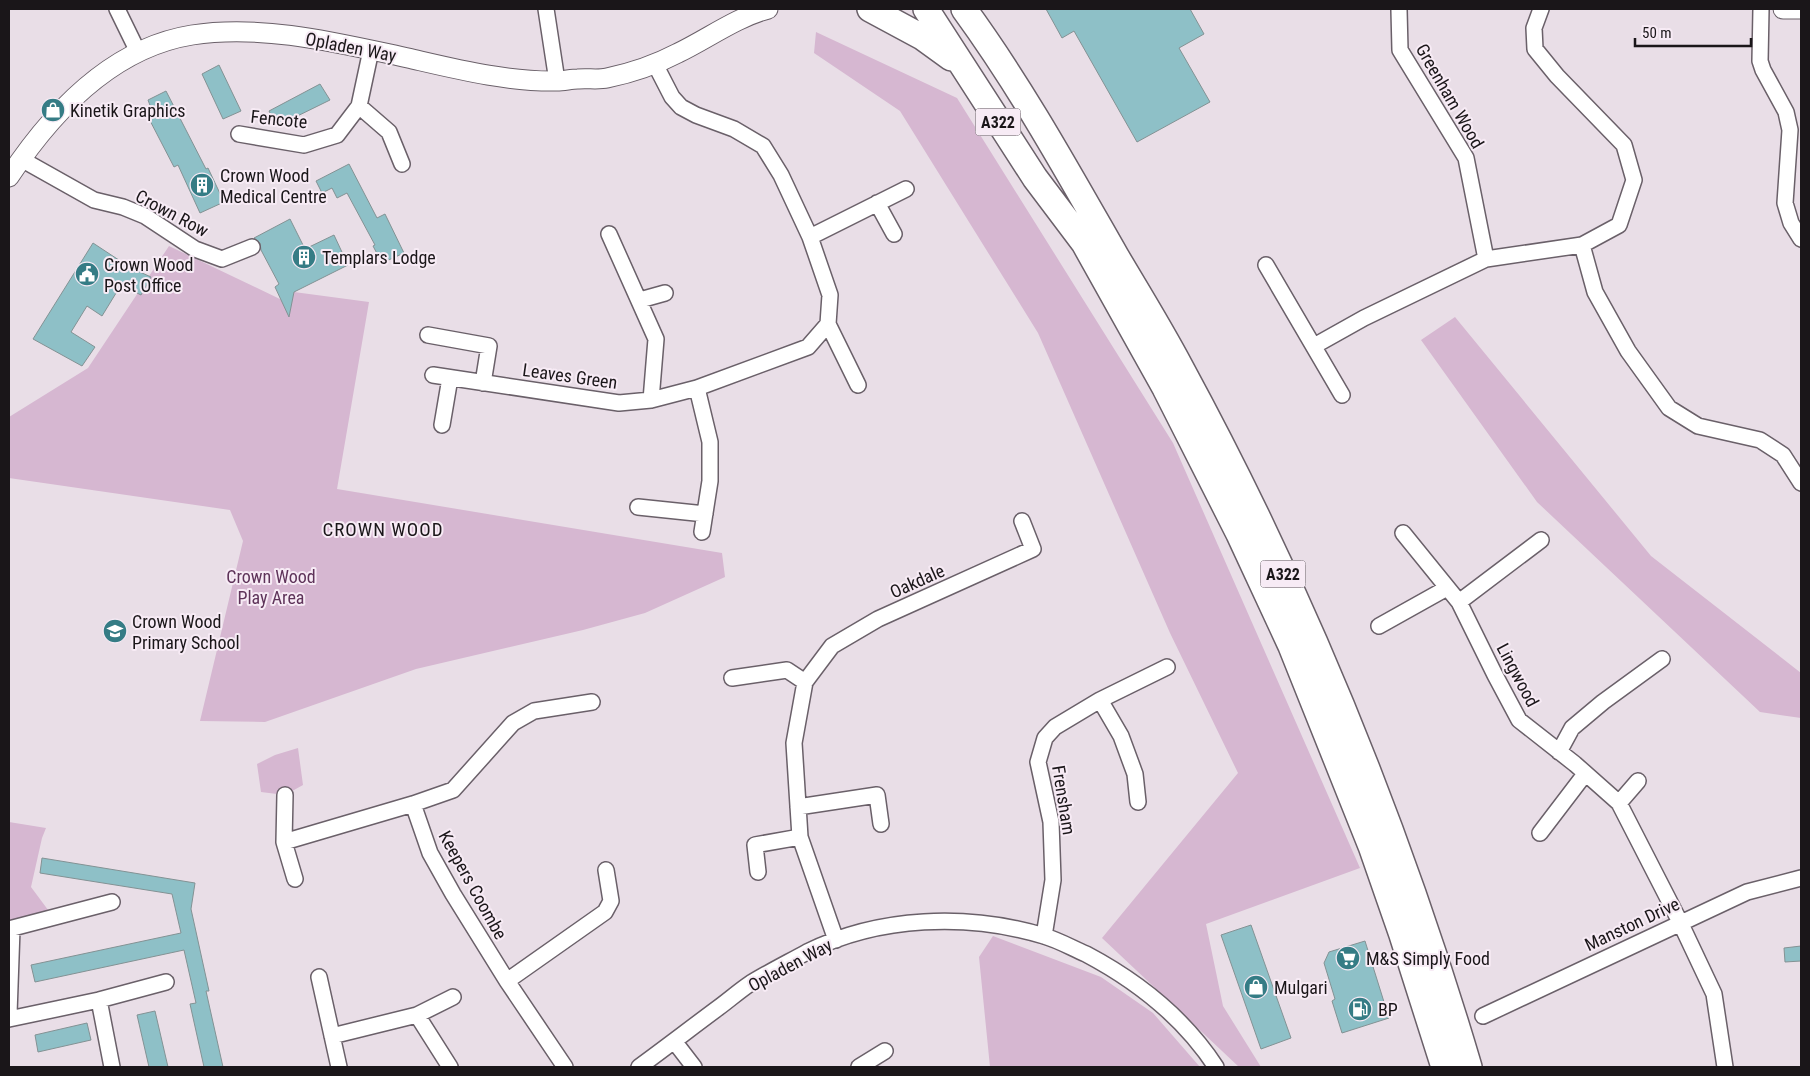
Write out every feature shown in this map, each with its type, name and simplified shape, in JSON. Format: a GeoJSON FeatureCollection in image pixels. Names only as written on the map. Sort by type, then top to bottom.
{"type":"FeatureCollection","features":[{"type":"Feature","properties":{"kind":"highway","name":"A322"},"geometry":{"type":"LineString","coordinates":[[870,9],[922,38],[962,65]]}},
{"type":"Feature","properties":{"kind":"highway","name":"A322"},"geometry":{"type":"LineString","coordinates":[[926,9],[1035,178],[1084,243],[1165,388],[1239,534],[1291,646],[1371,846],[1444,1067]]}},
{"type":"Feature","properties":{"kind":"highway","name":"A322"},"geometry":{"type":"LineString","coordinates":[[967,11],[1032,110],[1181,368],[1224,451],[1275,557],[1310,632],[1377,798],[1442,981],[1469,1067]]}},
{"type":"Feature","properties":{"kind":"street"},"geometry":{"type":"LineString","coordinates":[[117,9],[138,52]]}},
{"type":"Feature","properties":{"kind":"street"},"geometry":{"type":"LineString","coordinates":[[546,9],[557,81]]}},
{"type":"Feature","properties":{"kind":"street","name":"Opladen Way"},"geometry":{"type":"LineString","coordinates":[[9,178],[51,120],[86,86],[117,63],[138,52],[166,41],[192,35],[245,32],[310,38],[506,78],[557,81],[579,78],[606,78],[655,64],[678,53],[740,15],[768,9]]}},
{"type":"Feature","properties":{"kind":"street"},"geometry":{"type":"LineString","coordinates":[[1314,346],[1364,318],[1486,259],[1582,245],[1619,225],[1634,180],[1624,145],[1557,76],[1535,49],[1534,28],[1541,9]]}},
{"type":"Feature","properties":{"kind":"street"},"geometry":{"type":"LineString","coordinates":[[1761,9],[1760,61],[1786,112],[1790,130],[1784,203],[1791,223],[1801,239]]}},
{"type":"Feature","properties":{"kind":"street"},"geometry":{"type":"LineString","coordinates":[[1783,9],[1801,9]]}},
{"type":"Feature","properties":{"kind":"street","name":"Greenham Wood"},"geometry":{"type":"LineString","coordinates":[[1399,10],[1400,50],[1466,158],[1486,259]]}},
{"type":"Feature","properties":{"kind":"street","name":"Fencote"},"geometry":{"type":"LineString","coordinates":[[240,134],[304,145],[337,135],[359,106],[371,50]]}},
{"type":"Feature","properties":{"kind":"street"},"geometry":{"type":"LineString","coordinates":[[655,64],[672,97],[681,108],[734,129],[763,146],[781,176],[810,237],[830,295],[828,324],[858,385]]}},
{"type":"Feature","properties":{"kind":"street"},"geometry":{"type":"LineString","coordinates":[[359,106],[389,132],[402,164]]}},
{"type":"Feature","properties":{"kind":"street","name":"Crown Row"},"geometry":{"type":"LineString","coordinates":[[21,159],[94,200],[123,207],[145,216],[195,249],[222,259],[252,247]]}},
{"type":"Feature","properties":{"kind":"street"},"geometry":{"type":"LineString","coordinates":[[810,237],[906,189]]}},
{"type":"Feature","properties":{"kind":"street"},"geometry":{"type":"LineString","coordinates":[[877,203],[894,234]]}},
{"type":"Feature","properties":{"kind":"street"},"geometry":{"type":"LineString","coordinates":[[609,234],[656,338],[651,400]]}},
{"type":"Feature","properties":{"kind":"street"},"geometry":{"type":"LineString","coordinates":[[1582,245],[1595,292],[1628,352],[1669,408],[1698,426],[1760,440],[1783,455],[1801,483]]}},
{"type":"Feature","properties":{"kind":"street"},"geometry":{"type":"LineString","coordinates":[[1266,265],[1342,395]]}},
{"type":"Feature","properties":{"kind":"street"},"geometry":{"type":"LineString","coordinates":[[640,300],[665,293]]}},
{"type":"Feature","properties":{"kind":"street","name":"Leaves Green"},"geometry":{"type":"LineString","coordinates":[[433,375],[619,403],[651,400],[697,388],[808,347],[828,324]]}},
{"type":"Feature","properties":{"kind":"street"},"geometry":{"type":"LineString","coordinates":[[428,335],[489,346],[483,383]]}},
{"type":"Feature","properties":{"kind":"street"},"geometry":{"type":"LineString","coordinates":[[442,425],[450,378]]}},
{"type":"Feature","properties":{"kind":"street"},"geometry":{"type":"LineString","coordinates":[[697,388],[710,442],[710,481],[702,532]]}},
{"type":"Feature","properties":{"kind":"street"},"geometry":{"type":"LineString","coordinates":[[638,506],[705,514]]}},
{"type":"Feature","properties":{"kind":"street","name":"Oakdale"},"geometry":{"type":"LineString","coordinates":[[836,940],[800,837],[794,743],[805,682],[832,646],[878,620],[1033,549],[1022,521]]}},
{"type":"Feature","properties":{"kind":"street","name":"Lingwood"},"geometry":{"type":"LineString","coordinates":[[1403,534],[1459,602],[1519,720],[1619,803],[1680,922],[1714,994],[1725,1067]]}},
{"type":"Feature","properties":{"kind":"street"},"geometry":{"type":"LineString","coordinates":[[1459,602],[1541,540]]}},
{"type":"Feature","properties":{"kind":"street"},"geometry":{"type":"LineString","coordinates":[[1379,626],[1447,588]]}},
{"type":"Feature","properties":{"kind":"street"},"geometry":{"type":"LineString","coordinates":[[1559,752],[1572,728],[1662,659]]}},
{"type":"Feature","properties":{"kind":"street","name":"Frensham"},"geometry":{"type":"LineString","coordinates":[[1044,936],[1053,880],[1052,822],[1038,762],[1045,738],[1054,727],[1100,700],[1167,667]]}},
{"type":"Feature","properties":{"kind":"street"},"geometry":{"type":"LineString","coordinates":[[732,678],[787,670],[805,682]]}},
{"type":"Feature","properties":{"kind":"street"},"geometry":{"type":"LineString","coordinates":[[1100,700],[1120,736],[1135,774],[1138,802]]}},
{"type":"Feature","properties":{"kind":"street"},"geometry":{"type":"LineString","coordinates":[[284,842],[413,804],[453,790],[513,723],[534,711],[592,702]]}},
{"type":"Feature","properties":{"kind":"street"},"geometry":{"type":"LineString","coordinates":[[1540,833],[1585,774]]}},
{"type":"Feature","properties":{"kind":"street"},"geometry":{"type":"LineString","coordinates":[[1619,803],[1638,781]]}},
{"type":"Feature","properties":{"kind":"street"},"geometry":{"type":"LineString","coordinates":[[285,794],[284,842],[295,880]]}},
{"type":"Feature","properties":{"kind":"street"},"geometry":{"type":"LineString","coordinates":[[798,807],[877,795],[881,824]]}},
{"type":"Feature","properties":{"kind":"street","name":"Keepers Coombe"},"geometry":{"type":"LineString","coordinates":[[413,804],[430,853],[458,902],[507,981],[565,1067]]}},
{"type":"Feature","properties":{"kind":"street"},"geometry":{"type":"LineString","coordinates":[[758,872],[755,846],[800,837]]}},
{"type":"Feature","properties":{"kind":"street"},"geometry":{"type":"LineString","coordinates":[[507,981],[605,912],[611,901],[606,870]]}},
{"type":"Feature","properties":{"kind":"street","name":"Manston Drive"},"geometry":{"type":"LineString","coordinates":[[1483,1016],[1747,892],[1801,878]]}},
{"type":"Feature","properties":{"kind":"street"},"geometry":{"type":"LineString","coordinates":[[9,1014],[10,929],[112,902]]}},
{"type":"Feature","properties":{"kind":"street","name":"Opladen Way"},"geometry":{"type":"LineString","coordinates":[[639,1067],[750,984],[808,952],[836,940],[879,928],[931,921],[984,923],[1044,936],[1075,949],[1114,969],[1150,994],[1194,1038],[1216,1067]]}},
{"type":"Feature","properties":{"kind":"street"},"geometry":{"type":"LineString","coordinates":[[319,977],[340,1067]]}},
{"type":"Feature","properties":{"kind":"street"},"geometry":{"type":"LineString","coordinates":[[9,1019],[98,1000],[166,982]]}},
{"type":"Feature","properties":{"kind":"street"},"geometry":{"type":"LineString","coordinates":[[332,1036],[417,1015],[453,998]]}},
{"type":"Feature","properties":{"kind":"street"},"geometry":{"type":"LineString","coordinates":[[98,1000],[112,1067]]}},
{"type":"Feature","properties":{"kind":"street"},"geometry":{"type":"LineString","coordinates":[[417,1015],[450,1067]]}},
{"type":"Feature","properties":{"kind":"street"},"geometry":{"type":"LineString","coordinates":[[674,1041],[694,1067]]}},
{"type":"Feature","properties":{"kind":"street"},"geometry":{"type":"LineString","coordinates":[[859,1067],[885,1051]]}},
{"type":"Feature","properties":{"kind":"green space"},"geometry":{"type":"Polygon","coordinates":[[[816,32],[957,98],[1173,443],[1360,868],[1206,924],[1223,1006],[1261,1067],[1239,1067],[1102,938],[1238,773],[1170,633],[1038,333],[900,111],[814,53],[816,32]]]}},
{"type":"Feature","properties":{"kind":"green space","name":"Crown Wood Play Area"},"geometry":{"type":"Polygon","coordinates":[[[169,246],[282,300],[294,292],[369,302],[337,489],[722,553],[725,577],[645,613],[583,630],[416,669],[265,722],[200,721],[243,541],[230,510],[9,478],[9,417],[88,368],[169,246]]]}},
{"type":"Feature","properties":{"kind":"green space"},"geometry":{"type":"Polygon","coordinates":[[[1455,317],[1651,556],[1801,673],[1801,718],[1760,712],[1537,502],[1421,340],[1455,317]]]}},
{"type":"Feature","properties":{"kind":"green space"},"geometry":{"type":"Polygon","coordinates":[[[298,748],[303,785],[285,795],[261,792],[257,764],[275,755],[298,748]]]}},
{"type":"Feature","properties":{"kind":"green space"},"geometry":{"type":"Polygon","coordinates":[[[9,822],[46,828],[31,887],[54,918],[9,929],[9,822]]]}},
{"type":"Feature","properties":{"kind":"green space"},"geometry":{"type":"Polygon","coordinates":[[[993,936],[1101,977],[1153,1013],[1200,1067],[990,1067],[979,957],[993,936]]]}},
{"type":"Feature","properties":{"kind":"building"},"geometry":{"type":"Polygon","coordinates":[[[1046,9],[1190,9],[1204,34],[1179,48],[1210,102],[1137,142],[1074,31],[1062,38],[1046,9]]]}},
{"type":"Feature","properties":{"kind":"building"},"geometry":{"type":"Polygon","coordinates":[[[219,65],[241,111],[223,119],[202,74],[219,65]]]}},
{"type":"Feature","properties":{"kind":"building"},"geometry":{"type":"Polygon","coordinates":[[[320,84],[330,100],[277,126],[269,111],[320,84]]]}},
{"type":"Feature","properties":{"kind":"building"},"geometry":{"type":"Polygon","coordinates":[[[166,91],[206,169],[208,168],[224,202],[200,213],[178,165],[174,167],[145,111],[151,108],[148,100],[166,91]]]}},
{"type":"Feature","properties":{"kind":"building"},"geometry":{"type":"Polygon","coordinates":[[[349,164],[377,218],[385,214],[404,253],[382,263],[373,246],[375,245],[347,193],[337,198],[332,188],[322,193],[316,181],[349,164]]]}},
{"type":"Feature","properties":{"kind":"building","name":"Templars Lodge"},"geometry":{"type":"Polygon","coordinates":[[[290,219],[305,249],[334,235],[348,265],[294,292],[289,317],[275,287],[279,284],[261,250],[260,243],[254,238],[290,219]]]}},
{"type":"Feature","properties":{"kind":"building"},"geometry":{"type":"Polygon","coordinates":[[[93,243],[131,268],[151,277],[141,295],[121,285],[102,316],[87,306],[71,332],[95,347],[82,366],[33,339],[93,243]]]}},
{"type":"Feature","properties":{"kind":"building"},"geometry":{"type":"Polygon","coordinates":[[[42,858],[195,883],[191,909],[209,991],[206,991],[223,1067],[204,1067],[190,1004],[196,1003],[184,950],[35,982],[31,965],[181,933],[172,894],[40,873],[42,858]]]}},
{"type":"Feature","properties":{"kind":"building","name":"Mulgari"},"geometry":{"type":"Polygon","coordinates":[[[1251,925],[1291,1038],[1261,1049],[1221,935],[1251,925]]]}},
{"type":"Feature","properties":{"kind":"building"},"geometry":{"type":"Polygon","coordinates":[[[1365,941],[1389,1018],[1342,1033],[1332,1001],[1335,999],[1324,963],[1329,952],[1365,941]]]}},
{"type":"Feature","properties":{"kind":"building"},"geometry":{"type":"Polygon","coordinates":[[[1801,946],[1801,961],[1785,962],[1784,948],[1801,946]]]}},
{"type":"Feature","properties":{"kind":"building"},"geometry":{"type":"Polygon","coordinates":[[[155,1011],[168,1067],[149,1067],[137,1015],[155,1011]]]}},
{"type":"Feature","properties":{"kind":"building"},"geometry":{"type":"Polygon","coordinates":[[[87,1023],[91,1040],[38,1052],[35,1035],[87,1023]]]}},
{"type":"Feature","properties":{"kind":"place","name":"Kinetik Graphics"},"geometry":{"type":"Point","coordinates":[53,110]}},
{"type":"Feature","properties":{"kind":"place","name":"Crown Wood Medical Centre"},"geometry":{"type":"Point","coordinates":[202,185]}},
{"type":"Feature","properties":{"kind":"place","name":"Templars Lodge"},"geometry":{"type":"Point","coordinates":[304,257]}},
{"type":"Feature","properties":{"kind":"place","name":"Crown Wood Post Office"},"geometry":{"type":"Point","coordinates":[87,274]}},
{"type":"Feature","properties":{"kind":"place","name":"Crown Wood Primary School"},"geometry":{"type":"Point","coordinates":[115,631]}},
{"type":"Feature","properties":{"kind":"place","name":"M&S Simply Food"},"geometry":{"type":"Point","coordinates":[1348,958]}},
{"type":"Feature","properties":{"kind":"place","name":"Mulgari"},"geometry":{"type":"Point","coordinates":[1256,987]}},
{"type":"Feature","properties":{"kind":"place","name":"BP"},"geometry":{"type":"Point","coordinates":[1360,1009]}},
{"type":"Feature","properties":{"kind":"district","name":"CROWN WOOD"},"geometry":{"type":"Point","coordinates":[383,529]}}]}
